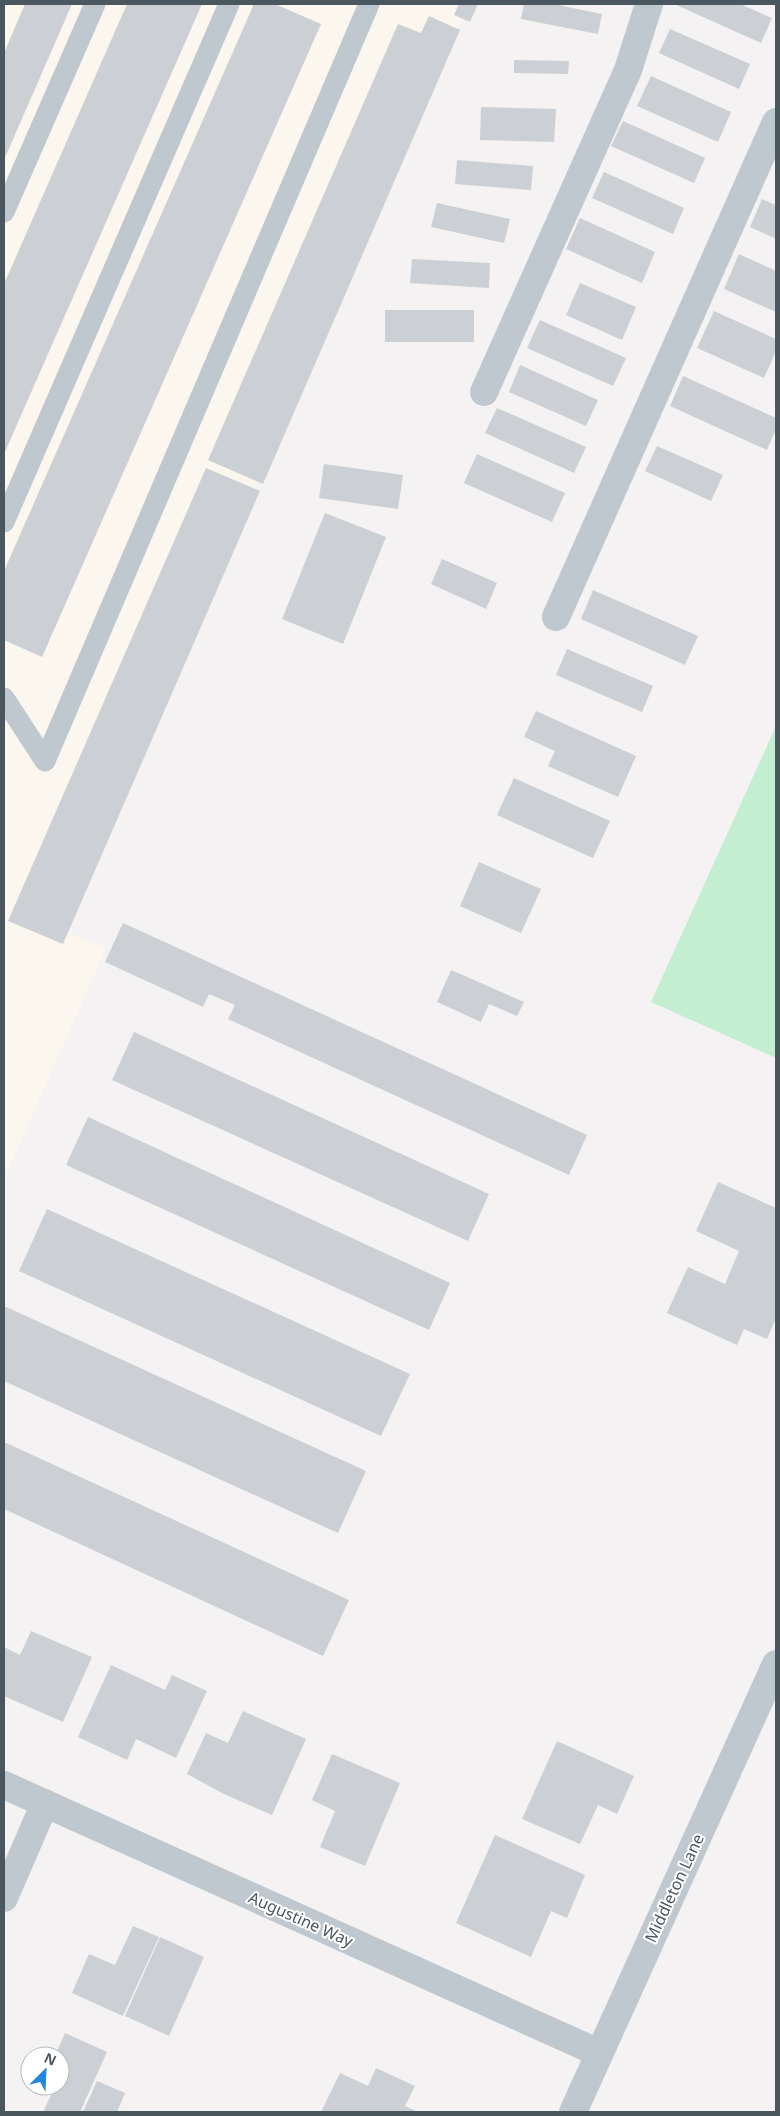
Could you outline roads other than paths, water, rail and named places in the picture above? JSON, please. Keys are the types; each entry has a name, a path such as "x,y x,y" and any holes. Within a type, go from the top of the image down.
{"street":[{"path":"484,392 628,70 649,4"},
{"path":"556,617 776,122"},
{"name":"Middleton Lane","path":"573,2112 776,1664"},
{"name":"Augustine Way","path":"4,1785 599,2053"},
{"path":"4,1898 45,1803"}],"lane":[{"path":"4,212 95,4"},
{"path":"4,522 229,4"},
{"path":"4,698 45,762 369,4"}]}
